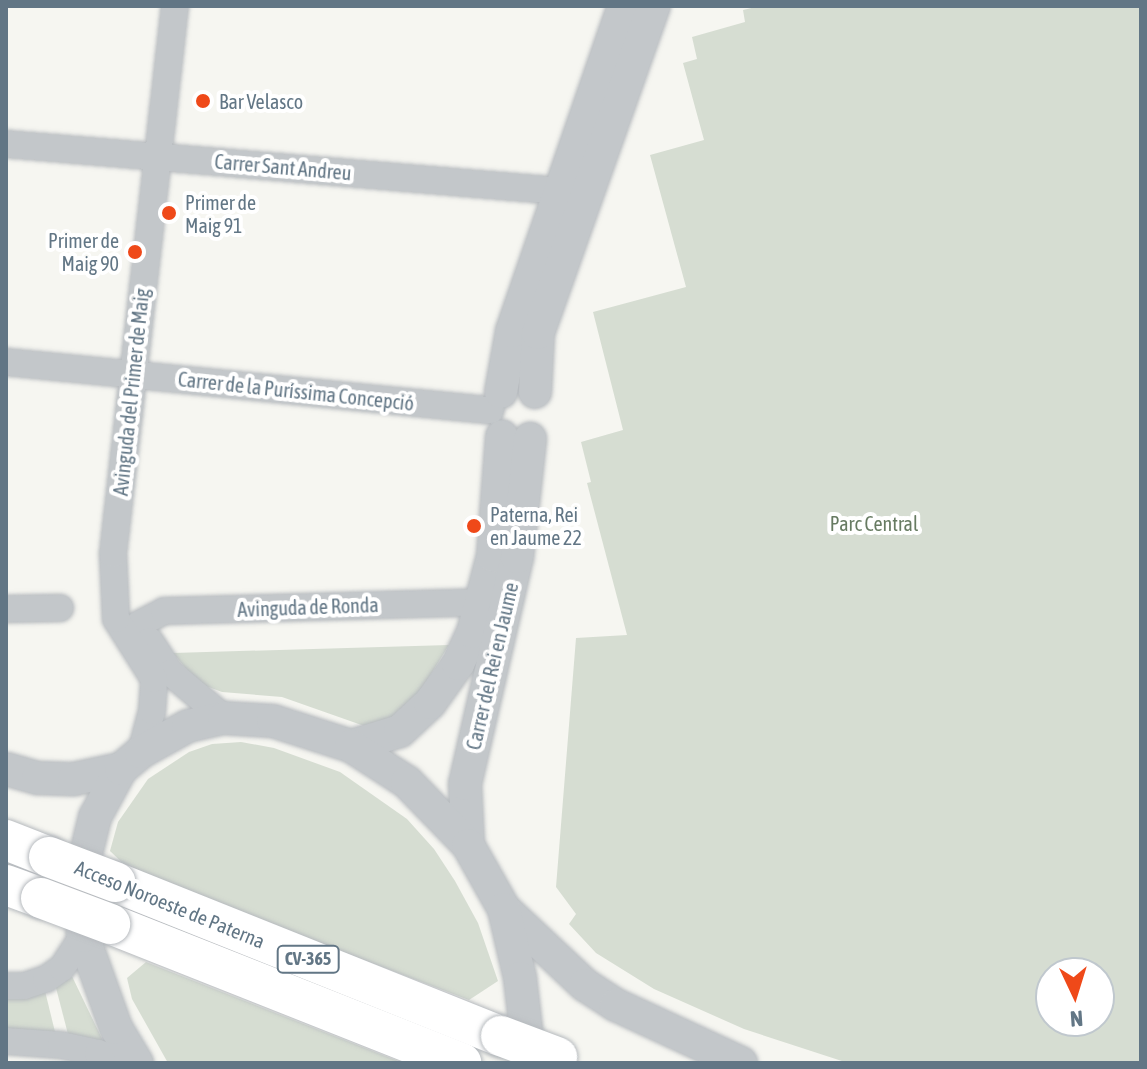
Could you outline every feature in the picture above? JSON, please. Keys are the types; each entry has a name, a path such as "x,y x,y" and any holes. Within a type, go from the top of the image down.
{"main road":[{"name":"Acceso Noroeste de Paterna","path":"6,840 501,1036 554,1061"},
{"name":"Acceso Noroeste de Paterna","path":"24,891 96,930 461,1063"}],"street":[{"name":"Avinguda del Primer de Maig","path":"131,760 152,711 154,679 116,619 112,588 175,6"},
{"name":"Carrer del Rei en Jaume","path":"351,746 400,731 430,703 458,664 481,602 493,556 512,331 624,6"},
{"path":"535,392 538,333 654,6"},
{"name":"Carrer Sant Andreu","path":"6,144 560,191"},
{"name":"Carrer de la Puríssima Concepció","path":"6,362 506,420"},
{"path":"518,386 535,392 542,399 546,417 538,434 506,420 518,386"},
{"name":"Carrer del Rei en Jaume","path":"468,845 465,784 517,557 506,420"},
{"path":"112,588 171,673 224,718"},
{"name":"Avinguda de Ronda","path":"139,624 164,611 481,602"},
{"path":"6,609 60,608"},
{"path":"6,769 38,778 74,779 131,760 188,726 224,718 273,721 351,746 407,782 468,845 504,909 520,978 554,1061"},
{"path":"131,760 95,817 80,878 96,930 116,1028 137,1063"},
{"path":"504,909 585,985 616,1005 741,1063"},
{"path":"6,986 24,986 46,979 62,968 96,930"},
{"path":"6,1041 61,1045 98,1053 120,1063"}],"green space":[{"name":"Parc Central","path":"760,6 1141,6 1141,1063 848,1063 744,1029 654,989 596,953 569,924 576,914 556,887 576,638 627,635 587,483 591,482 581,442 623,430 593,312 686,287 650,155 704,140 683,63 697,59 692,37 745,22 743,10"},
{"path":"449,645 421,690 395,718 370,728 282,697 222,692 206,686 192,676 173,653"},
{"path":"241,742 274,748 340,772 407,819 434,849 455,881 478,923 498,981 469,1000 132,872 110,851 118,822 148,779 189,752 212,744"},
{"path":"146,962 403,1063 168,1063 132,999 127,978"},
{"path":"69,970 106,1047 69,1038 55,984"},
{"path":"45,991 56,1036 6,1035 6,998"}],"place":[{"name":"Bar Velasco","path":"203,101"},
{"name":"Primer de Maig 91","path":"169,213"},
{"name":"Primer de Maig 90","path":"135,252"},
{"name":"Paterna, Rei en Jaume 22","path":"474,526"}]}
